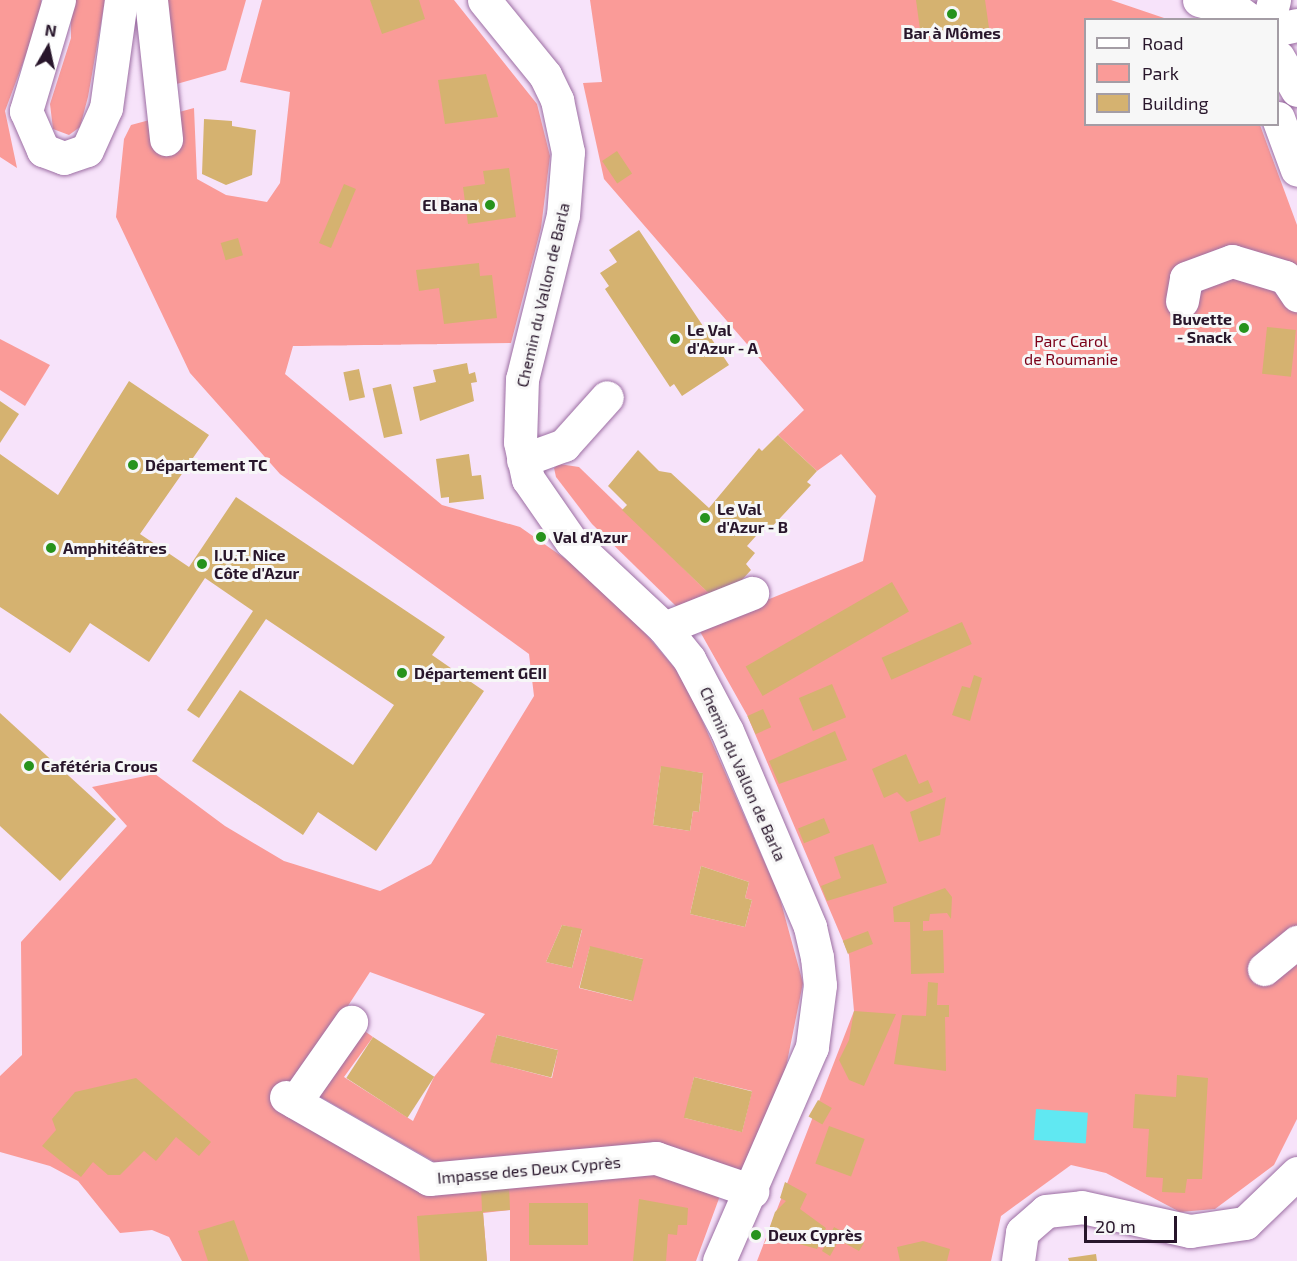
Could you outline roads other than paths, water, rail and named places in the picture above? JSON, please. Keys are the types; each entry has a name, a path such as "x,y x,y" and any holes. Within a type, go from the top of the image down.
{"street":[{"path":"59,0 26,111 43,150 64,158 87,150 106,108 121,0"},
{"path":"151,0 166,139"},
{"name":"Chemin du Vallon de Barla","path":"484,0 545,75 557,100 567,152 563,215 522,379 519,410 523,460 537,497 571,541 664,628 689,659 727,731 810,927 817,957 820,985 812,1047 752,1191 719,1261"},
{"path":"1270,18 1274,0"},
{"path":"1208,1 1246,18"},
{"path":"1279,29 1297,25"},
{"path":"1283,63 1297,90"},
{"path":"1279,121 1297,170"},
{"path":"1182,301 1186,278 1232,261 1285,278 1297,295"},
{"path":"523,460 564,445 608,397"},
{"path":"664,628 752,593"},
{"path":"1264,969 1297,942"},
{"name":"Impasse des Deux Cyprès","path":"351,1022 290,1100 429,1179 656,1158 752,1191"},
{"path":"1018,1261 1022,1232 1046,1211 1082,1206 1190,1231 1245,1223 1297,1173"}],"water":[{"path":"1036,1109 1088,1113 1086,1144 1034,1140"}],"place":[{"name":"Bar à Mômes","path":"952,14"},
{"name":"El Bana","path":"490,205"},
{"name":"Buvette - Snack","path":"1244,328"},
{"name":"Le Val d'Azur - A","path":"675,339"},
{"name":"Département TC","path":"133,465"},
{"name":"Le Val d'Azur - B","path":"705,518"},
{"name":"Val d'Azur","path":"541,537"},
{"name":"Amphitéâtres","path":"51,548"},
{"name":"I.U.T. Nice Côte d'Azur","path":"202,564"},
{"name":"Département GEII","path":"402,673"},
{"name":"Cafétéria Crous","path":"29,766"},
{"name":"Deux Cyprès","path":"756,1235"}],"park label":[{"name":"Parc Carol de Roumanie","path":"1071,350"}]}
